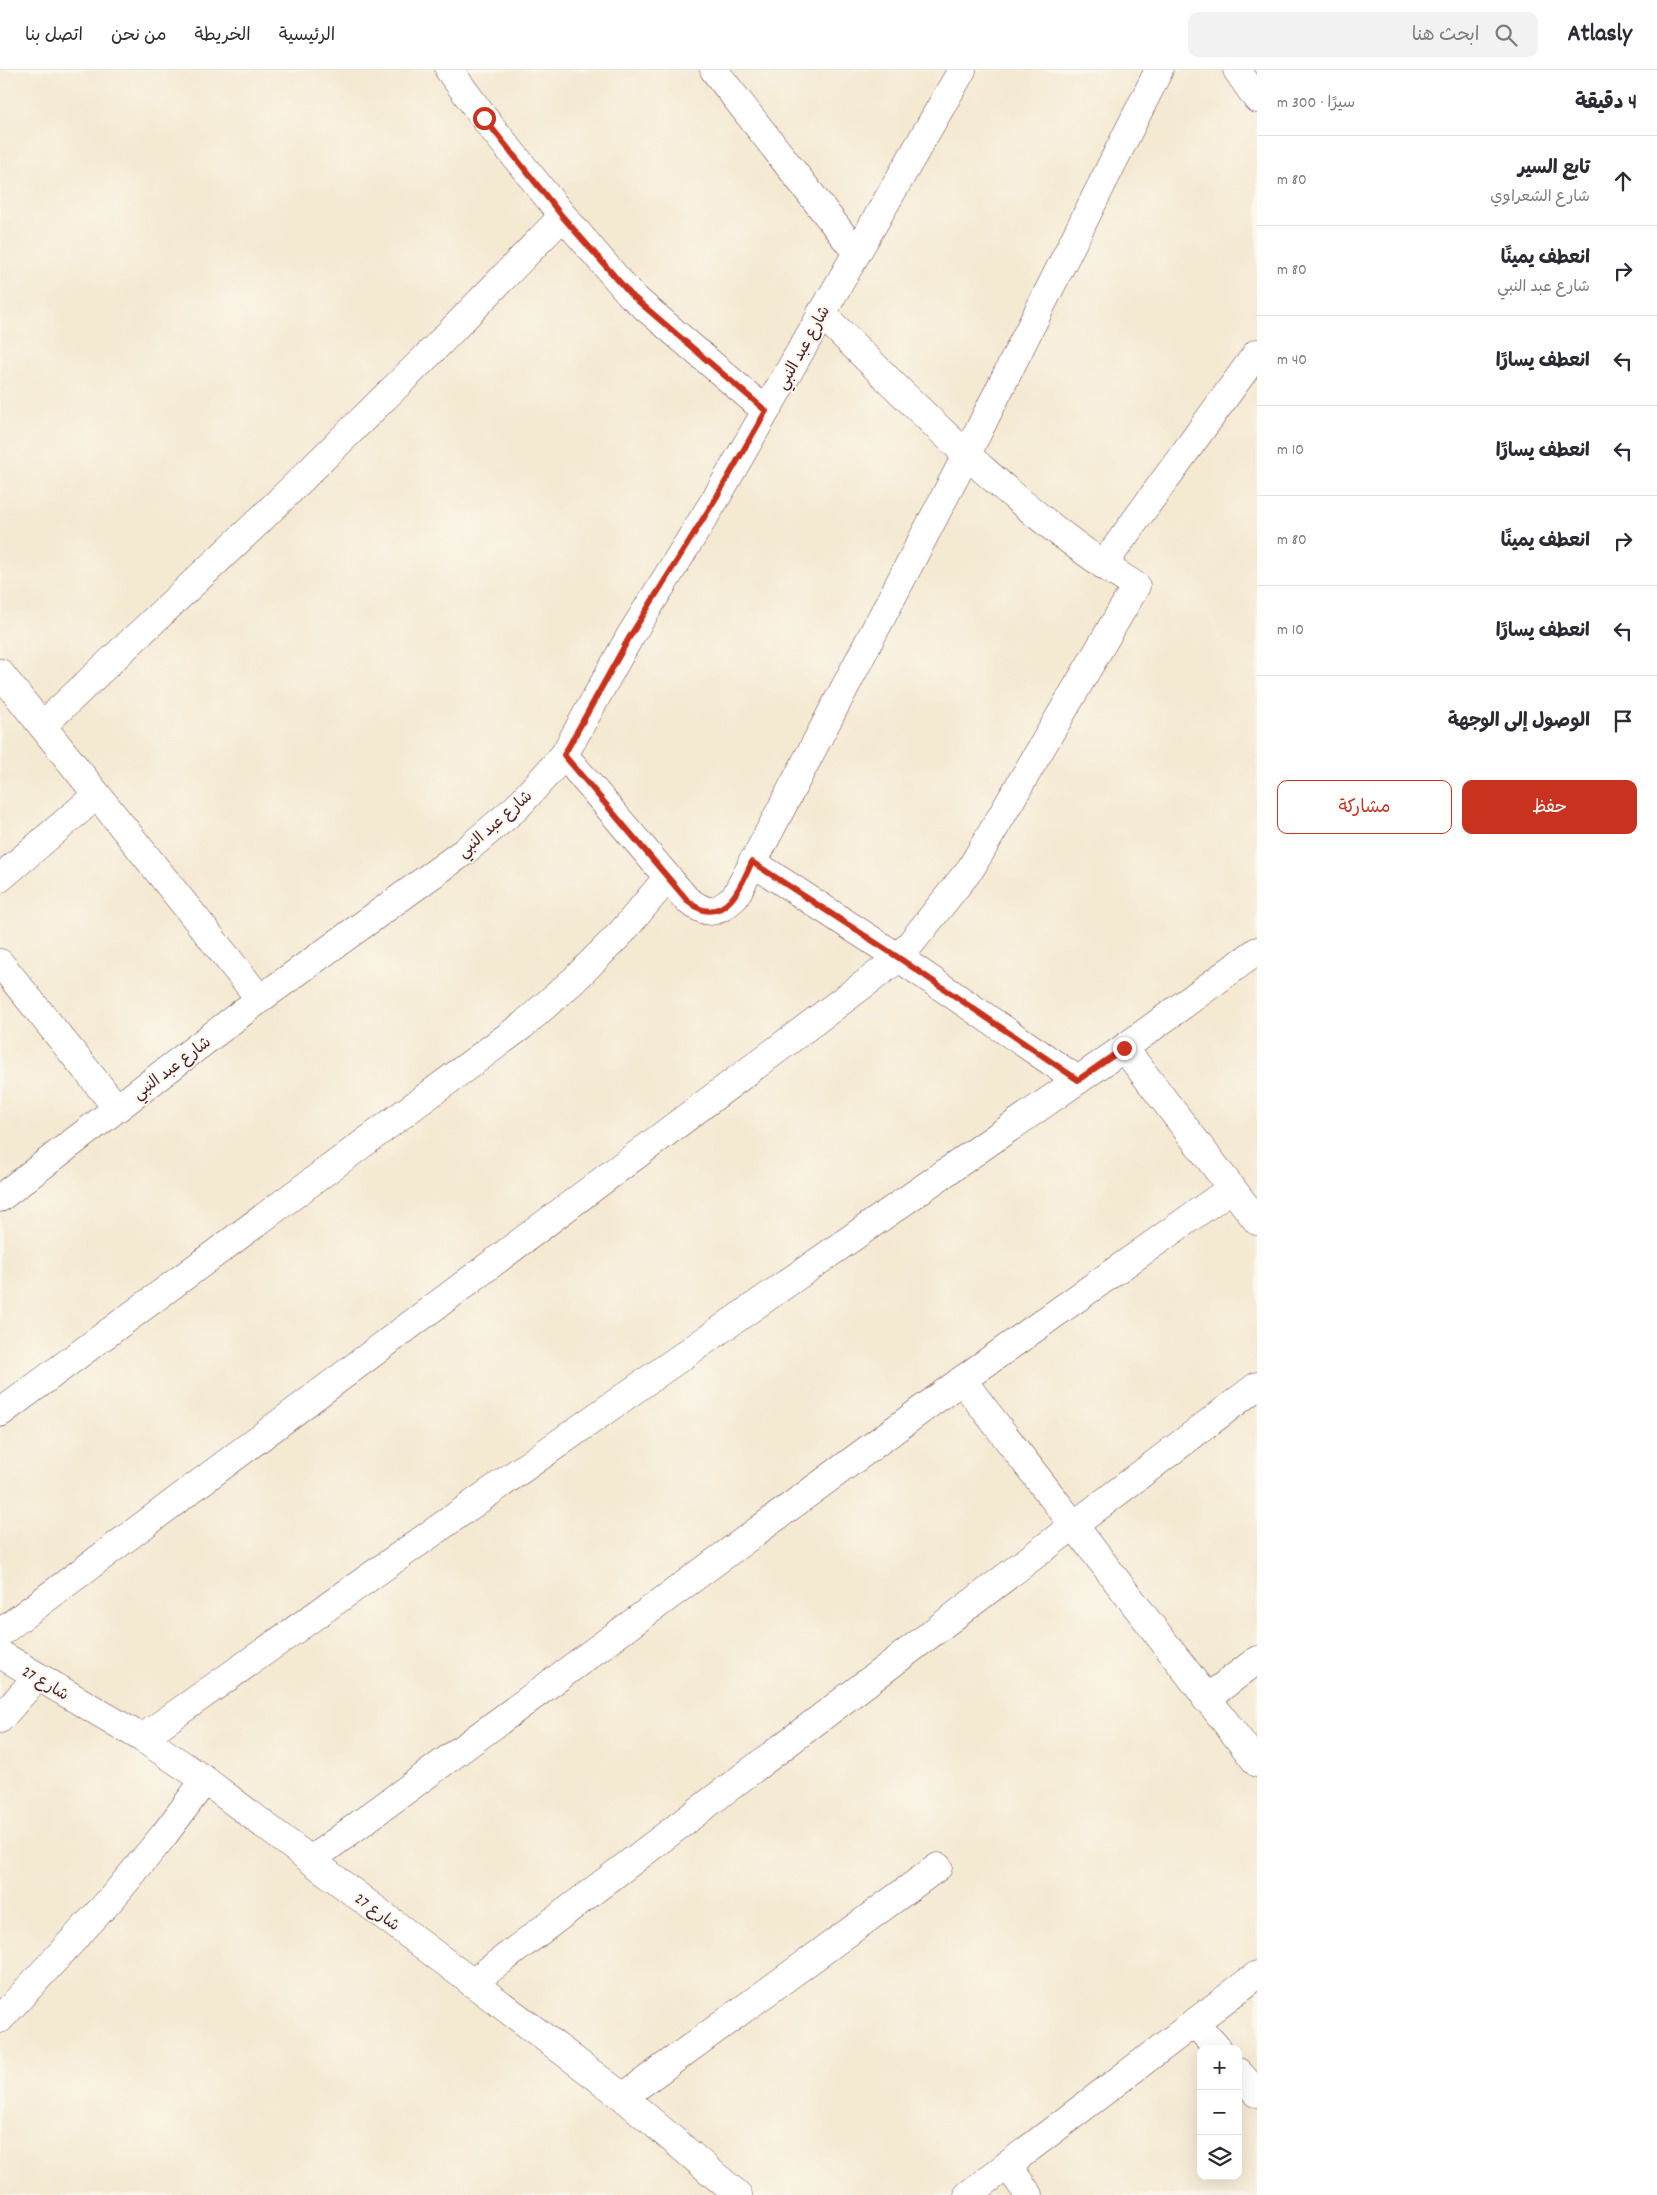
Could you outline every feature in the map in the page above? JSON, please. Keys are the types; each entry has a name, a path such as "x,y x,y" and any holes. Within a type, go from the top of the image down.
{"street":[{"path":"449,70 484,118 562,216 631,295 766,411"},
{"path":"714,70 856,252"},
{"name":"شارع عبد النبي","path":"0,1198 260,999 465,851 516,808 564,755 629,638 716,498 962,70"},
{"path":"564,755 687,900 702,910 721,909 735,896 966,456 1159,70"},
{"path":"43,725 258,522 428,354 562,216"},
{"path":"0,1633 899,958 971,868 1136,586 1047,525 966,456 821,313"},
{"path":"1103,565 1257,353"},
{"path":"0,673 260,999"},
{"path":"0,878 97,795"},
{"path":"752,862 899,958 1078,1080"},
{"path":"0,1412 523,1025 574,980 622,932 668,878"},
{"path":"142,1738 652,1377 1124,1048 1257,951"},
{"path":"0,963 117,1108"},
{"path":"1124,1048 1257,1221"},
{"path":"311,1860 962,1380 1232,1188"},
{"path":"962,1380 1257,1763"},
{"path":"472,1983 1257,1386"},
{"name":"شارع 27","path":"0,1654 142,1738 205,1780 623,2097 738,2195"},
{"path":"1206,1698 1257,1660"},
{"path":"0,1719 38,1677"},
{"path":"0,2019 112,1898 164,1835 205,1780"},
{"path":"623,2097 938,1867"},
{"path":"968,2195 1257,1975"},
{"path":"1194,2022 1214,2045"},
{"path":"1242,2077 1257,2094"},
{"path":"1007,2165 1029,2195"}],"route":[{"path":"484,118 562,216 631,295 766,411 716,498 629,638 564,755 687,900 702,910 721,909 735,896 752,862 899,958 1078,1080 1124,1048"}]}
